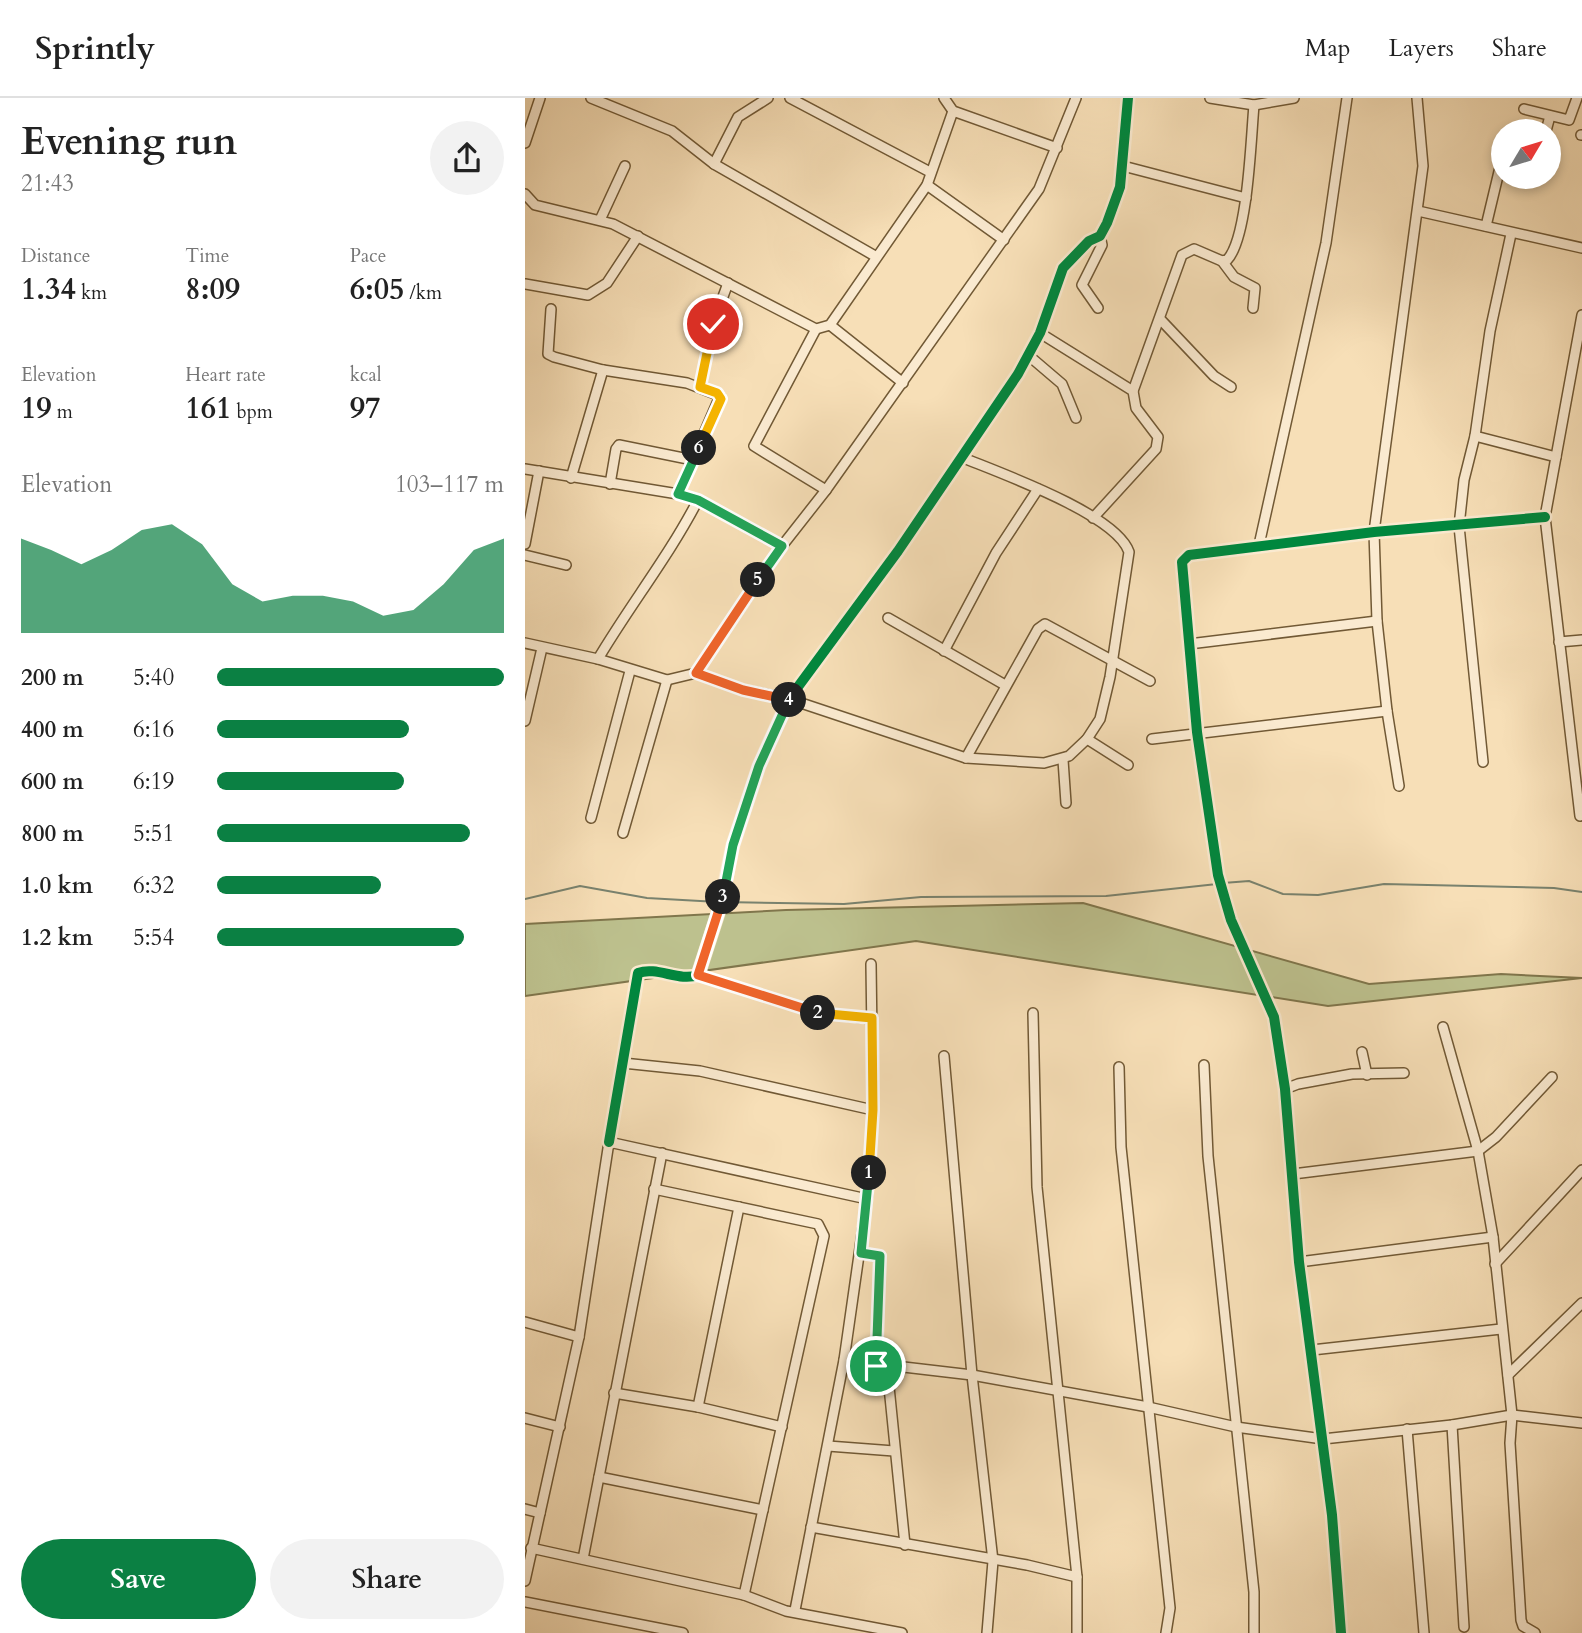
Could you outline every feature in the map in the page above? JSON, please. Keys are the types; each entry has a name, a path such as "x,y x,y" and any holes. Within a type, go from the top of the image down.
{"street":[{"path":"525,143 529,118 540,98"},
{"path":"591,98 672,131 714,164 875,256"},
{"path":"714,164 738,117 768,98"},
{"path":"790,98 930,172"},
{"path":"944,98 953,111 1057,148"},
{"path":"696,673 782,546 826,490 1039,189 1076,98"},
{"path":"1098,309 1082,285 1102,245 1100,236 1116,201 1123,166 1128,98"},
{"path":"1210,98 1254,105 1294,98"},
{"path":"1259,545 1326,243 1347,98"},
{"path":"1399,786 1377,621 1374,532 1385,429 1424,154 1417,98"},
{"path":"1524,110 1571,119 1577,98"},
{"path":"1222,261 1227,260 1233,252 1246,198 1254,105"},
{"path":"525,194 535,205 600,220 638,236 816,329 830,325 875,256 927,185 953,111"},
{"path":"600,220 625,166"},
{"path":"1123,166 1246,198"},
{"path":"927,185 1004,240"},
{"path":"1486,226 1495,189"},
{"path":"1418,211 1582,248"},
{"path":"1483,762 1459,526 1464,480 1475,436 1490,331 1511,234"},
{"path":"525,284 588,295 607,283 638,236"},
{"path":"698,975 720,908 731,853 759,766 789,699 898,551 1028,355 1040,333 1063,268 1089,240 1100,236"},
{"path":"1093,518 1159,443 1155,430 1136,408 1133,391 1186,251 1194,249 1222,261 1234,277 1255,289 1253,308"},
{"path":"700,387 713,324 728,283"},
{"path":"551,309 548,354 603,370 664,378 717,393 721,399 678,494"},
{"path":"1580,816 1545,517 1582,315"},
{"path":"1160,318 1214,376 1231,387"},
{"path":"830,325 903,383"},
{"path":"816,329 754,446 758,451 826,490"},
{"path":"1040,333 1133,391"},
{"path":"1028,355 1062,384 1076,418"},
{"path":"571,478 603,370"},
{"path":"1475,436 1556,457"},
{"path":"610,484 615,449 619,445 693,460"},
{"path":"525,643 598,659 630,671 667,680 696,673 743,690 789,699 966,758 1023,764 1063,760 1087,739 1100,719 1129,552 1119,535 1093,518 1038,489 961,457"},
{"path":"525,469 678,494 698,500 782,546"},
{"path":"525,544 539,471"},
{"path":"944,651 996,553 1038,489"},
{"path":"598,659 625,612 675,546 698,500"},
{"path":"1341,1633 1323,1439 1299,1262 1285,1089 1274,1017 1231,920 1218,875 1197,732 1182,562 1184,556 1259,545 1545,517"},
{"path":"525,555 566,565"},
{"path":"888,618 1005,685"},
{"path":"1189,643 1377,621"},
{"path":"966,758 1038,629 1045,624 1150,681"},
{"path":"1559,642 1582,640"},
{"path":"525,721 542,648"},
{"path":"590,818 630,671"},
{"path":"623,833 667,680"},
{"path":"1152,739 1387,711"},
{"path":"1087,739 1128,765"},
{"path":"1063,760 1066,803"},
{"path":"795,1610 844,1360 861,1253 873,1110 871,964"},
{"path":"525,1581 579,1337 638,973 649,971 688,977 698,975 815,1012 872,1018"},
{"path":"1033,1013 1037,1187 1077,1577 1077,1633"},
{"path":"1443,1027 1478,1151 1493,1237 1501,1329 1513,1415 1510,1443 1521,1620 1523,1626 1535,1633"},
{"path":"1362,1052 1367,1075"},
{"path":"944,1056 972,1375 993,1561 987,1633"},
{"path":"623,1063 701,1071 873,1110"},
{"path":"1204,1065 1208,1156 1254,1592 1254,1633"},
{"path":"1119,1067 1121,1147 1170,1608 1166,1633"},
{"path":"1285,1089 1352,1074 1404,1073"},
{"path":"1293,1174 1478,1151 1496,1137 1552,1077"},
{"path":"609,1142 867,1199"},
{"path":"583,1559 662,1153"},
{"path":"1495,1264 1582,1170"},
{"path":"654,1189 818,1224 824,1236 744,1595"},
{"path":"698,1407 739,1207"},
{"path":"1299,1262 1493,1237"},
{"path":"861,1253 880,1256 876,1366"},
{"path":"1508,1375 1582,1303"},
{"path":"525,1322 579,1337"},
{"path":"1312,1350 1501,1329"},
{"path":"844,1360 876,1366 972,1375 1148,1407 1236,1427 1323,1439 1452,1425 1513,1415 1582,1423"},
{"path":"887,1367 905,1545"},
{"path":"614,1393 698,1407 782,1427"},
{"path":"525,1418 560,1427"},
{"path":"1452,1425 1464,1627"},
{"path":"1407,1429 1424,1633"},
{"path":"828,1446 894,1451"},
{"path":"599,1477 763,1510"},
{"path":"525,1509 540,1513"},
{"path":"811,1527 1077,1577"},
{"path":"531,1548 744,1595 775,1608 902,1633"},
{"path":"525,1602 683,1633"}],"green space":[{"path":"1083,903 1369,984 1501,974 1582,978 1328,1006 916,941 525,996 525,924 786,910"}],"waterway":[{"path":"1223,883 1249,881 1283,894 1318,895 1384,884 1554,888 1582,892"},
{"path":"723,902 844,904 921,897 1106,896 1217,884"},
{"path":"525,899 580,886 647,898 718,902"}],"cycle path":[{"path":"609,1142 638,973 653,971 683,977 698,975 720,907 733,845 759,766 789,699 898,551 1018,374 1040,333 1063,268 1089,241 1100,236 1120,187 1128,98"},
{"path":"1341,1633 1332,1515 1299,1262 1285,1089 1274,1017 1231,920 1218,875 1197,732 1182,562 1189,555 1374,532 1545,517"}],"route":[{"path":"713,324 700,387 717,393 721,399 678,494 698,500 782,546 696,673 743,690 789,699 759,766 733,845 720,908 698,975 815,1012 872,1018 872,1145 861,1253 880,1256 876,1366"}]}
